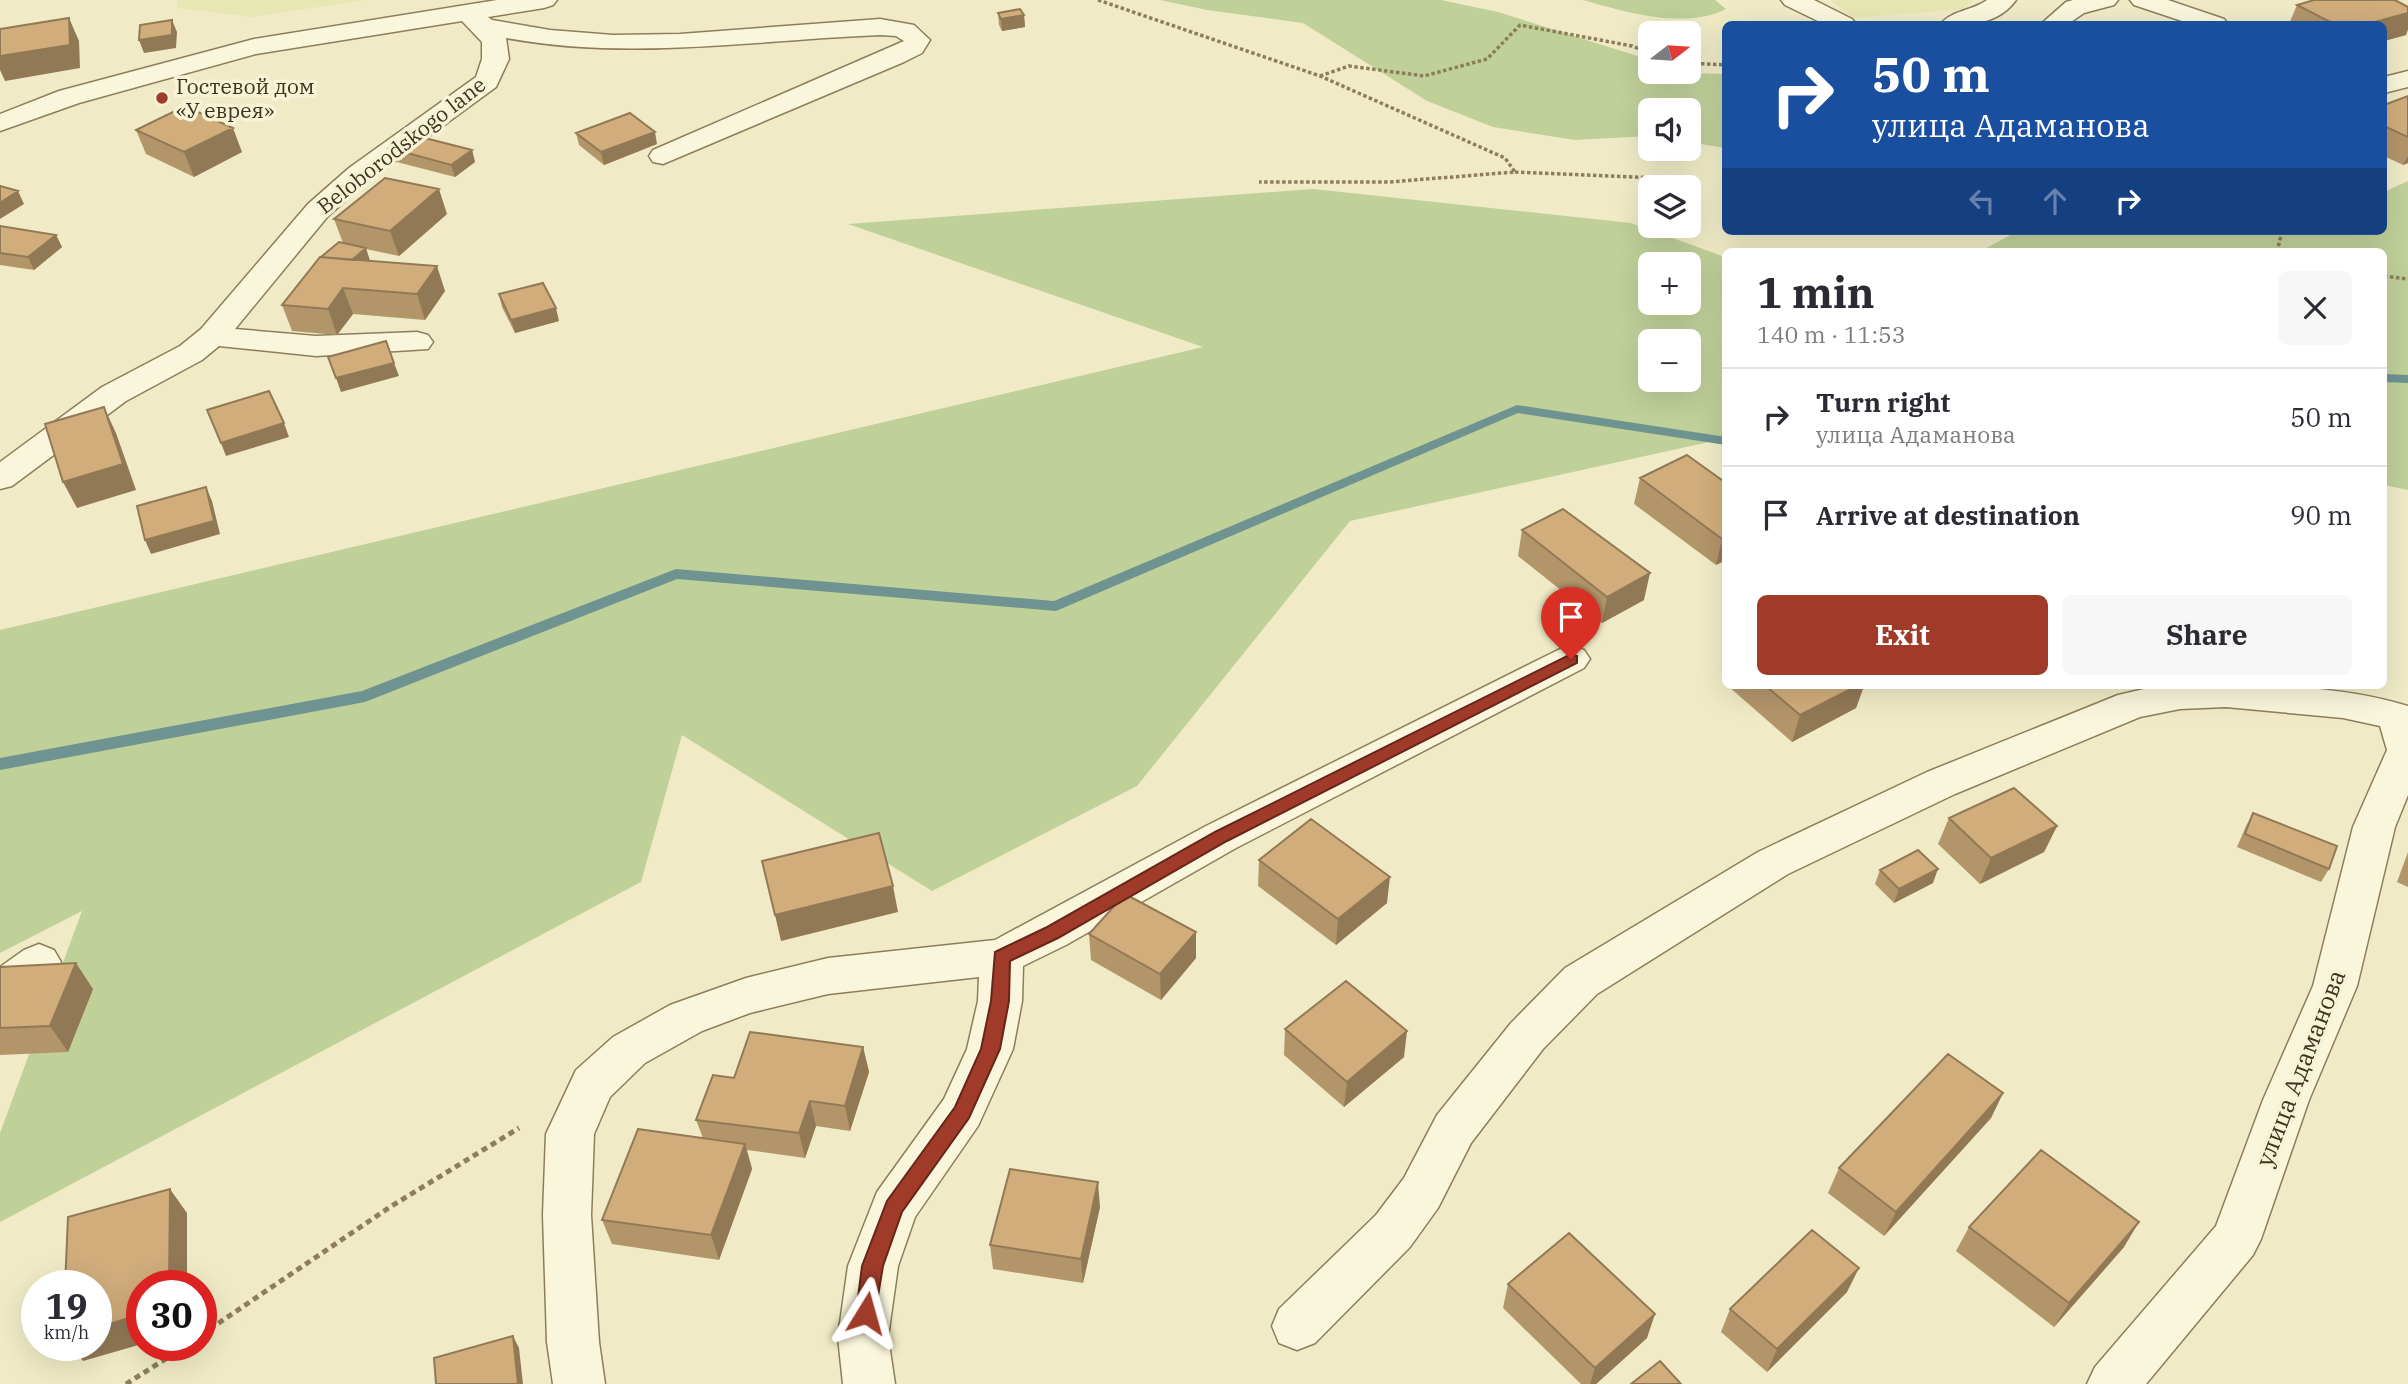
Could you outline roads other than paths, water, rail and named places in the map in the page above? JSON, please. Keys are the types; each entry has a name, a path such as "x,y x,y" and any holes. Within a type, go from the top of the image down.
{"street":[{"path":"0,123 69,97 254,47 476,19 544,0"},
{"path":"1794,0 1837,21"},
{"path":"1963,21 1986,13 2003,0"},
{"path":"2057,21 2075,8 2105,0"},
{"path":"2124,0 2122,6 2140,21"},
{"path":"2143,0 2206,21"},
{"path":"476,19 546,37 613,43 694,41 880,27 899,28 912,33 917,40 913,47 895,56 663,156"},
{"name":"Beloborodskogo lane","path":"0,478 114,394 191,353 212,336 318,209 359,173 487,81 498,58 495,40 476,19"},
{"path":"212,336 316,346 417,342"},
{"path":"579,1384 573,1342 566,1215 570,1134 592,1084 629,1050 686,1018 746,996 828,976 1001,957 1051,933 1221,837 1571,659"},
{"path":"1297,1326 1393,1231 1421,1194 1454,1129 1527,1036 1581,981 1773,863 1941,783 2132,705 2180,695 2226,693 2343,704 2405,730"},
{"name":"улица Адаманова","path":"2113,1384 2236,1239 2286,1100 2335,986 2374,827 2405,730"},
{"path":"869,1384 863,1336 873,1266 894,1207 962,1112 990,1049 1000,1001 1001,957"},
{"path":"0,990 39,962"}],"waterway":[{"path":"2387,378 2408,379"},
{"path":"0,764 365,696 676,574 1056,606 1517,409 1722,440"}],"place":[{"name":"Гостевой дом «У еврея»","path":"162,98"}]}
